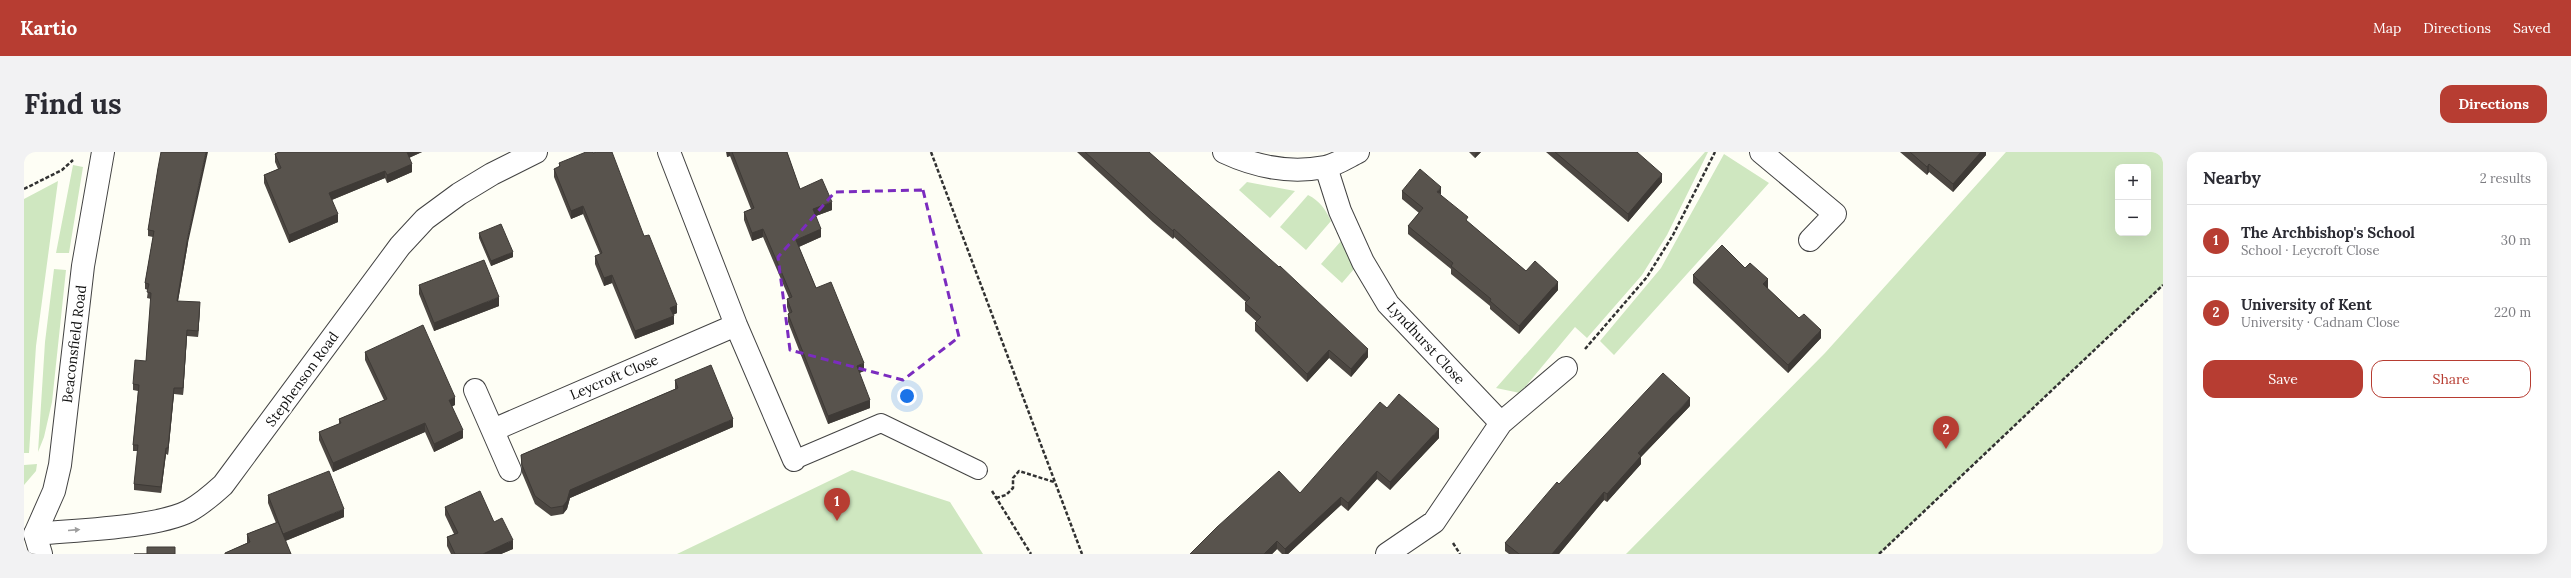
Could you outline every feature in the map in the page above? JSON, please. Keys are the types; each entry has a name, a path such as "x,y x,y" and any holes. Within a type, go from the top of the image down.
{"street":[{"name":"Beaconsfield Road","path":"30,532 54,491 60,465 83,266 104,152"},
{"name":"Stephenson Road","path":"30,532 164,519 188,511 208,499 223,485 396,252 426,218 492,174 536,152"},
{"path":"669,152 736,325 794,460"},
{"path":"1224,152 1253,165 1287,170 1326,167 1358,152"},
{"path":"1761,152 1835,214 1810,240"},
{"name":"Lyndhurst Close","path":"1326,167 1340,211 1364,262 1388,304 1501,423"},
{"name":"Leycroft Close","path":"493,430 736,325"},
{"path":"1386,554 1434,522 1501,423 1566,368"},
{"path":"475,390 510,470"},
{"path":"30,532 41,554"}],"lane":[{"path":"794,460 881,423 978,470"}],"path":[{"path":"931,152 1082,554"},
{"path":"1566,368 1600,334 1646,277 1673,234 1715,152"},
{"path":"24,189 81,157"},
{"path":"1879,554 2163,284"},
{"path":"978,470 1031,554"},
{"path":"996,498 1006,495 1013,488 1013,478 1019,471 1054,482"}],"highlighted area":[{"path":"923,190 959,337 903,380 790,350 778,257 835,192"}],"green space":[{"path":"1705,152 1708,152 1667,235 1642,275 1587,338 1575,327 1520,393 1496,388"},
{"path":"2006,152 2163,152 2163,285 1879,554 1626,554 1825,353"},
{"path":"1724,154 1769,183 1614,355 1600,341 1661,268"},
{"path":"73,165 83,167 69,253 56,253"},
{"path":"58,181 36,346 29,453 24,453 24,199"},
{"path":"1247,182 1295,191 1270,218 1239,190"},
{"path":"1308,195 1322,206 1331,221 1306,250 1280,227"},
{"path":"1341,241 1354,269 1342,283 1321,264"},
{"path":"54,269 66,270 52,402 44,437 38,452 45,342"},
{"path":"37,464 36,471 24,485 24,465"},
{"path":"852,470 950,502 983,554 677,554"}],"building":[{"path":"161,152 206,152 188,236 177,301 200,302 198,331 187,330 183,388 174,388 168,448 166,448 161,487 134,484 138,445 133,445 139,385 133,384 135,360 146,361 151,293 147,292 149,284 145,283 154,231 148,230"},
{"path":"279,152 407,152 412,164 387,175 385,171 329,193 338,214 289,235 264,175 281,168 275,154"},
{"path":"586,152 612,152 644,236 649,235 677,305 670,308 674,316 635,331 612,275 604,278 595,256 602,253 583,206 571,211 554,169 560,166 559,163"},
{"path":"732,152 787,152 800,189 822,179 832,202 813,209 821,229 796,240 816,288 831,282 864,363 857,366 870,400 828,416 788,314 792,312 787,299 792,297 763,229 752,233 744,212 754,208"},
{"path":"1085,152 1149,152 1279,267 1280,266 1368,349 1351,369 1329,350 1307,374 1255,323 1261,317 1245,303 1250,298 1174,229 1173,231 1153,214"},
{"path":"1555,152 1637,152 1662,174 1628,214"},
{"path":"1910,152 1981,152 1953,184 1929,164 1927,167"},
{"path":"1420,169 1441,187 1437,192 1468,217 1466,220 1526,271 1535,261 1558,282 1519,326 1490,301 1491,299 1451,266 1453,263 1408,226 1423,208 1402,191"},
{"path":"501,224 513,252 491,261 479,233"},
{"path":"1722,245 1745,268 1750,263 1768,279 1763,284 1799,318 1804,314 1821,330 1788,365 1693,275"},
{"path":"484,260 499,297 434,323 419,285"},
{"path":"423,325 455,397 449,400 463,430 434,444 425,423 333,463 319,432 341,423 339,419 387,399 365,352"},
{"path":"711,365 733,419 570,490 567,501 563,506 551,508 535,496 522,465 521,455 678,388 675,380"},
{"path":"1663,373 1690,398 1638,453 1641,456 1607,494 1604,492 1552,554 1519,554 1505,543 1557,482 1559,484"},
{"path":"1399,394 1439,429 1390,482 1377,471 1348,503 1341,497 1285,549 1277,541 1264,554 1190,554 1217,527 1279,471 1300,493 1380,402 1387,408"},
{"path":"329,471 344,509 283,534 268,495"},
{"path":"480,491 494,522 502,518 513,540 483,554 455,554 447,537 458,533 445,507"},
{"path":"278,522 291,554 225,554 250,542 247,534"},
{"path":"147,547 175,547 175,554 147,554"}],"place":[{"name":"University of Kent","path":"1946,449"},
{"name":"The Archbishop's School","path":"837,521"}]}
